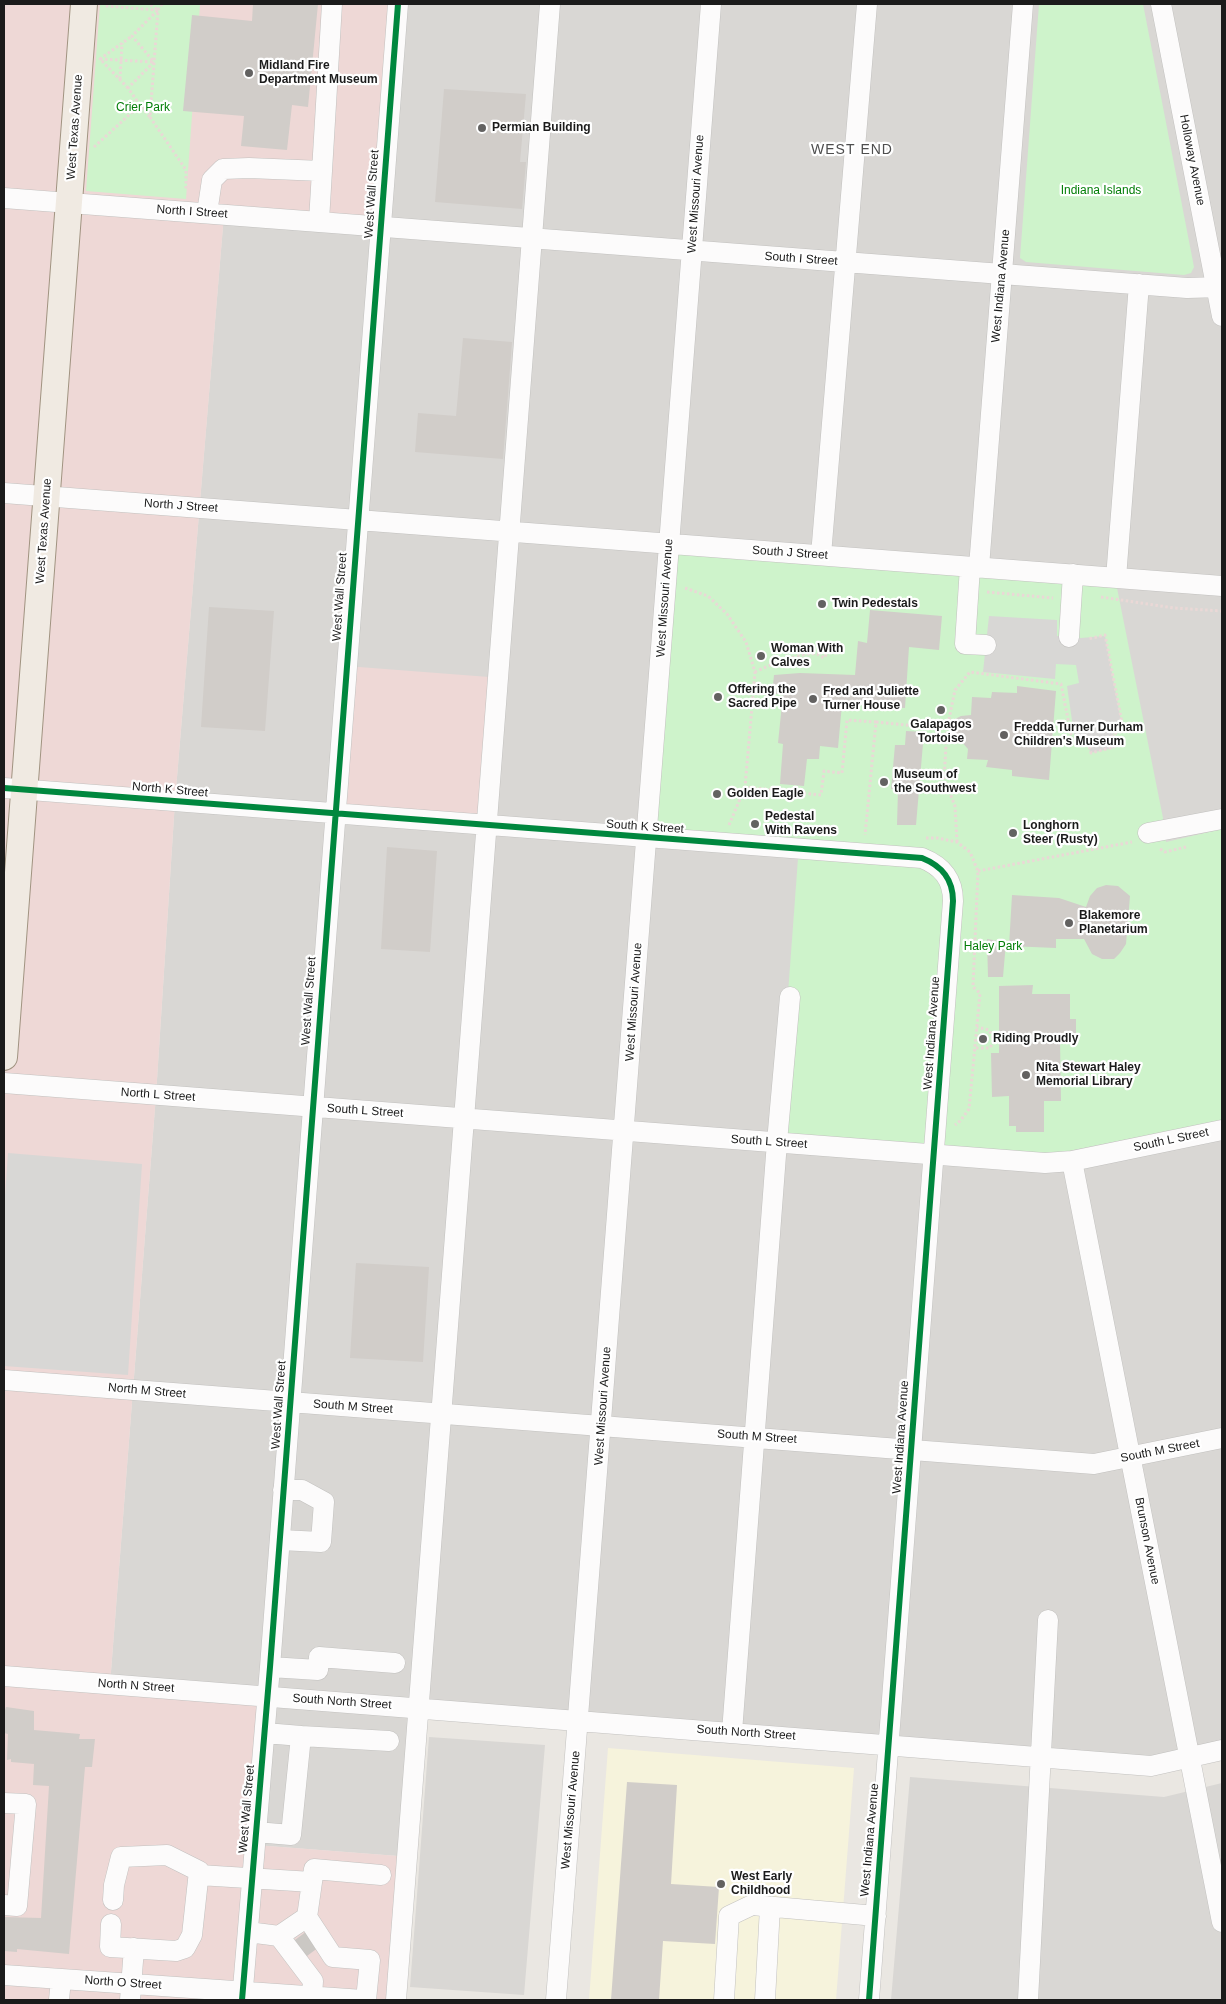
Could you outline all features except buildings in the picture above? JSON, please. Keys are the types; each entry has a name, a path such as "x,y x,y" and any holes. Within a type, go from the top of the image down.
{"main road":[{"name":"West Texas Avenue","path":"4,1057 14,789 46,496 84,4"}],"street":[{"path":"319,221 332,4"},
{"name":"West Wall Street","path":"242,1995 268,1696 398,4"},
{"path":"396,2000 550,4"},
{"name":"West Missouri Avenue","path":"556,2000 711,4"},
{"path":"821,555 867,4"},
{"name":"West Indiana Avenue","path":"986,645 965,644 1002,274 1023,4"},
{"name":"Holloway Avenue","path":"1161,4 1220,288 1222,316"},
{"path":"207,213 212,180 223,170 249,168 322,171"},
{"name":"North I Street","path":"4,198 69,203 184,203 207,213 381,226"},
{"name":"South I Street","path":"381,226 1002,274 1220,288"},
{"path":"1116,578 1139,284"},
{"name":"North J Street","path":"4,493 358,519"},
{"name":"South J Street","path":"358,519 821,555 972,573 1072,574 1222,586"},
{"path":"1072,574 1071,597 1076,638"},
{"name":"North K Street","path":"14,789 335,814"},
{"name":"South K Street","path":"335,814 646,839 922,858 933,862 947,876"},
{"path":"1147,839 1222,819"},
{"name":"West Indiana Avenue","path":"869,2000 953,901 953,892 947,876"},
{"path":"732,1732 776,1142 790,997"},
{"name":"North L Street","path":"4,1083 313,1107"},
{"name":"South L Street","path":"313,1107 1045,1163 1072,1161 1222,1130"},
{"name":"Brunson Avenue","path":"1072,1161 1222,1922"},
{"name":"North M Street","path":"4,1380 290,1402"},
{"name":"South M Street","path":"290,1402 1094,1464 1222,1438"},
{"path":"280,1540 321,1542 324,1502 302,1490 283,1490"},
{"path":"1028,2000 1048,1620"},
{"path":"270,1666 318,1670 319,1657 395,1663"},
{"name":"North N Street","path":"4,1676 268,1696"},
{"name":"South North Street","path":"268,1696 1151,1766 1222,1750"},
{"path":"264,1733 389,1741"},
{"path":"256,1832 291,1835 301,1736"},
{"path":"4,1803 26,1804 17,1906 4,1905"},
{"path":"113,1900 114,1885 121,1857 166,1855 193,1870 312,1882"},
{"path":"333,1957 316,1937 308,1917 314,1869 381,1875"},
{"path":"112,1924 110,1947 176,1950 185,1948 192,1936 193,1870"},
{"path":"724,2000 729,1916 752,1905 876,1916"},
{"path":"765,2000 770,1907"},
{"path":"279,1936 308,1917"},
{"path":"248,1932 279,1936 295,1953 307,1975 313,1981 312,1996"},
{"path":"131,1992 134,1948"},
{"path":"307,1975 333,1957 370,1960 364,2000"},
{"name":"North O Street","path":"4,1975 61,1979 131,1992 312,1996 364,2000"},
{"path":"59,2000 61,1979"}],"path":[{"path":"105,4 105,6 158,10"},
{"path":"149,4 158,10"},
{"path":"100,59 132,36 162,4"},
{"path":"150,117 158,10"},
{"path":"132,36 154,62"},
{"path":"120,78 122,43"},
{"path":"100,66 101,50"},
{"path":"100,59 154,62"},
{"path":"100,59 128,88 186,170 184,203"},
{"path":"128,88 154,62"},
{"path":"94,148 140,105"},
{"path":"93,154 94,142"},
{"path":"184,203 186,189"},
{"path":"972,573 978,591 1059,598 1088,595 1174,608 1222,611"},
{"path":"681,587 708,596 727,614 746,642 755,672 745,786 728,828"},
{"path":"957,842 955,806 944,778 948,729 955,690 970,672 1061,684 1072,739 1076,741 1087,739 1091,753 1114,748 1113,734 1123,731 1123,728 1105,635 1076,638"},
{"path":"755,672 781,661 818,654"},
{"path":"745,786 821,795 824,771 842,773 847,720 948,729"},
{"path":"864,854 876,722"},
{"path":"917,838 936,838 957,842 970,852 978,871 973,987 980,993 976,1048 969,1109 960,1121 952,1127"},
{"path":"978,871 1147,839 1165,852 1193,845"},
{"path":"976,1048 990,1048 994,1040 990,1030 977,1027"}],"shaded area":[{"path":"4,4 397,4 381,226 224,215 175,801 156,1095 110,1684 267,1697 255,1845 411,1857 399,2000 4,2000"},
{"path":"397,4 1222,4 1222,1753 1160,1766 422,1709 411,1857 255,1845 110,1684 156,1095 175,801 224,214"},
{"path":"989,616 1057,620 1057,636 1081,638 1105,636 1123,731 1113,734 1114,748 1090,753 1088,739 1075,741 1067,686 1079,683 1076,665 1056,664 1055,679 983,672"},
{"path":"346,666 502,678 491,826 335,814"},
{"path":"8,1153 142,1164 128,1375 4,1366 4,1209"},
{"path":"429,1737 545,1745 524,1995 410,1987"},
{"name":"West Early Childhood","path":"608,1748 854,1768 836,2000 589,2000"},
{"path":"910,1777 1164,1797 1222,1783 1222,2000 891,2000"}],"green space":[{"name":"Crier Park","path":"100,4 200,4 186,199 86,191"},
{"name":"Indiana Islands","path":"1039,4 1143,4 1194,267 1191,273 1184,275 1026,262 1020,258"},
{"name":"Haley Park","path":"676,550 1117,588 1163,818 1166,842 1222,829 1222,1120 1044,1156 943,1145 777,1142 799,845 652,832"}],"tunnel":[{"path":"297,1951 313,1939"}],"cycle path":[{"path":"242,2000 270,1667 398,4"},
{"path":"4,788 922,858 941,869 945,874 951,886 953,901 869,2000"}],"place":[{"name":"Midland Fire Department Museum","path":"249,73"},
{"name":"Permian Building","path":"482,128"},
{"name":"Twin Pedestals","path":"822,604"},
{"name":"Woman With Calves","path":"761,656"},
{"name":"Offering the Sacred Pipe","path":"718,697"},
{"name":"Fred and Juliette Turner House","path":"813,699"},
{"name":"Galapagos Tortoise","path":"941,710"},
{"name":"Fredda Turner Durham Children's Museum","path":"1004,735"},
{"name":"Museum of the Southwest","path":"884,782"},
{"name":"Golden Eagle","path":"717,794"},
{"name":"Pedestal With Ravens","path":"755,824"},
{"name":"Longhorn Steer (Rusty)","path":"1013,833"},
{"name":"Blakemore Planetarium","path":"1069,923"},
{"name":"Riding Proudly","path":"983,1039"},
{"name":"Nita Stewart Haley Memorial Library","path":"1026,1075"},
{"name":"West Early Childhood","path":"721,1884"}],"district":[{"name":"WEST END","path":"852,150"}]}
